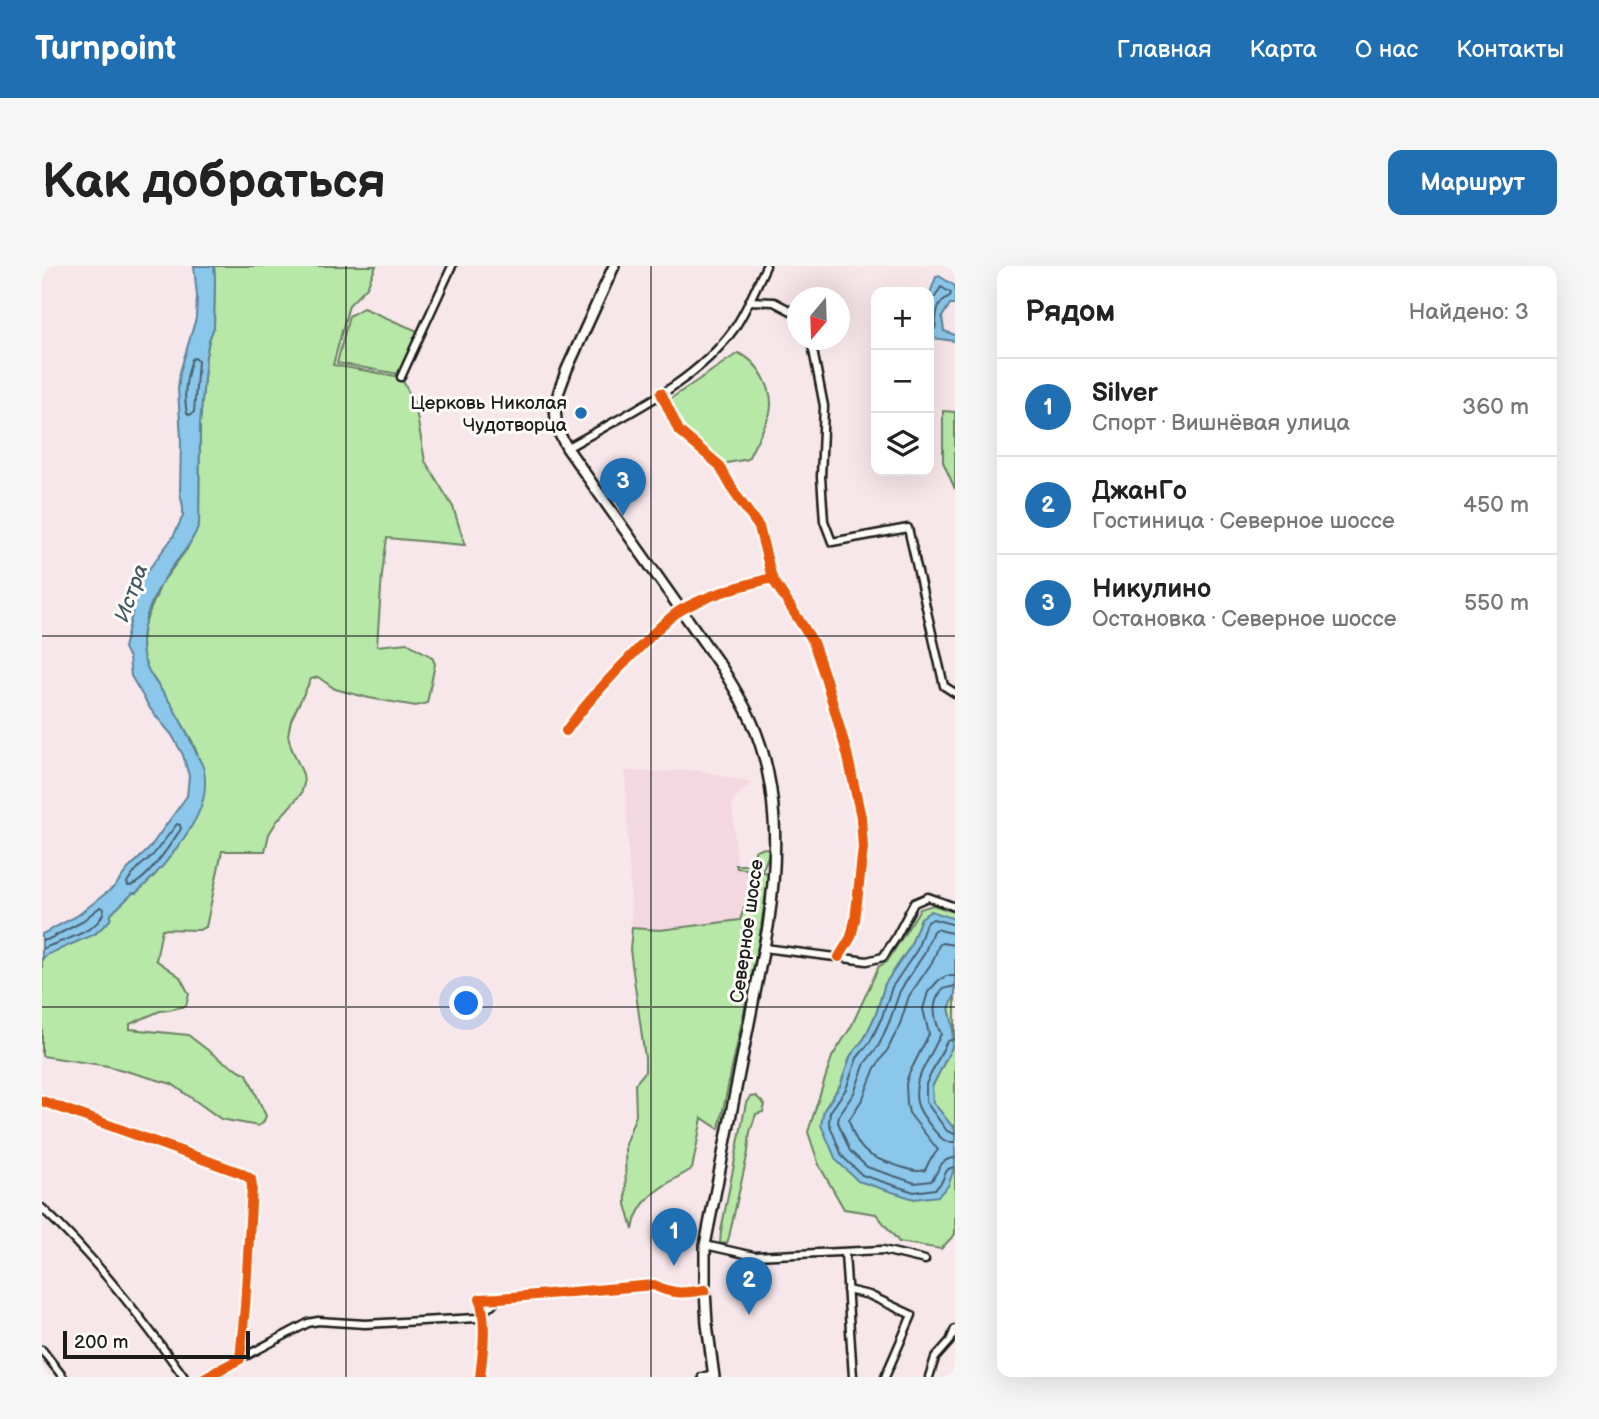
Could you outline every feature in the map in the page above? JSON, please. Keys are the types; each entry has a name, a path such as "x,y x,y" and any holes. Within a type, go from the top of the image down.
{"main road":[{"name":"Северное шоссе","path":"614,266 559,391 555,407 558,431 567,448 739,696 763,752 771,792 776,842 774,882 764,948 705,1245 707,1324 713,1376"}],"street":[{"path":"401,377 452,266"},
{"path":"567,448 699,368 734,329 766,266"},
{"path":"749,301 774,302 787,309"},
{"path":"813,350 824,406 821,477 824,521 832,541 908,528 944,686 955,693"},
{"path":"661,393 679,431 719,465 759,527 772,578 813,642 848,753 861,817 863,848 855,920 851,937 839,957"},
{"path":"566,731 615,673 663,624 681,610 721,592 772,578"},
{"path":"764,948 867,961 883,957 914,903 928,897 955,907"},
{"path":"42,1101 241,1173 251,1179 240,1359"},
{"path":"42,1208 93,1261 149,1327 184,1377"},
{"path":"705,1245 754,1256 883,1250 925,1260"},
{"path":"845,1253 853,1377"},
{"path":"480,1377 484,1313 480,1298 654,1285 676,1293 705,1290"},
{"path":"847,1290 869,1295 912,1315 885,1377"},
{"path":"206,1377 308,1323 318,1321 365,1324 477,1318 499,1298"},
{"path":"929,1377 934,1358 950,1341 955,1329"},
{"path":"42,1350 63,1377"},
{"path":"702,1377 713,1376"}],"shaded area":[{"path":"697,770 751,783 732,801 737,868 757,869 740,920 660,930 632,928 625,771"}],"green space":[{"path":"214,266 376,266 367,287 349,305 333,365 401,377 415,405 425,461 453,507 465,545 387,538 377,646 407,643 432,657 435,664 427,703 416,706 369,698 335,689 318,677 311,679 291,720 288,735 303,774 301,794 277,821 269,834 265,851 222,851 206,927 199,930 162,929 156,960 180,977 189,994 186,1006 160,1011 130,1024 130,1029 188,1035 222,1061 247,1074 266,1116 258,1126 221,1119 172,1084 108,1066 42,1056 42,959 95,934 110,920 111,914 153,877 195,818 204,771 192,741 148,670 143,658 142,642 144,625 161,584 187,549 199,524 200,424 206,356 214,327"},
{"path":"363,308 420,332 399,374 337,363 349,316"},
{"path":"738,353 753,363 764,378 770,395 770,413 748,459 722,464 684,429 670,399"},
{"path":"943,411 955,412 955,489 943,462"},
{"path":"767,848 770,851 762,872 769,873 758,946 719,1129 702,1118 692,1169 663,1186 647,1200 640,1209 633,1230 626,1204 625,1144 636,1115 635,1084 645,1072 645,1058 630,950 632,928 660,930 740,920 757,870 737,868 736,865 754,865 755,851"},
{"path":"933,905 954,912 955,921 952,918 921,918 910,947 885,984 876,1014 864,1039 851,1055 840,1086 824,1110 955,1130 955,1234 941,1249 899,1242 876,1214 844,1209 819,1165 808,1132 832,1057 851,1027 879,966 887,962 920,909"},
{"path":"955,995 955,1130 933,1102 932,1087 952,1047 953,1026 949,1008"},
{"path":"756,1096 765,1105 763,1112 756,1114 750,1132 729,1237 727,1243 720,1244 746,1103 750,1097"}],"water":[{"path":"194,266 214,266 215,279 214,327 206,356 200,424 199,524 154,597 144,625 142,652 147,668 189,736 203,768 203,800 192,826 164,864 145,885 111,914 110,920 95,934 42,959 42,934 77,916 115,886 148,850 187,796 189,776 183,755 131,676 129,658 124,648 139,585 173,537 183,516 178,389 180,372 196,318"},
{"path":"939,276 955,286 955,304 950,304 942,317 944,331 955,335 955,341 934,338 932,287"},
{"path":"931,911 955,921 955,995 949,1008 953,1026 952,1047 932,1087 933,1102 955,1130 955,1166 948,1186 938,1196 914,1199 858,1181 836,1160 821,1125 824,1110 840,1086 851,1055 864,1039 876,1014 885,984 910,947 921,918"}],"cycle path":[{"path":"661,393 679,431 719,465 759,527 772,578 813,642 826,680 847,753 861,817 863,848 855,920 851,937 839,957"},
{"path":"566,731 611,677 675,614 714,595 772,578"},
{"path":"42,1101 241,1173 251,1179 240,1359 206,1377"},
{"path":"480,1377 484,1328 480,1299 654,1285 679,1292 705,1290"}],"place":[{"name":"Церковь Николая Чудотворца","path":"581,413"},
{"name":"Никулино","path":"623,516"},
{"name":"Silver","path":"674,1266"},
{"name":"ДжанГо","path":"749,1315"}],"water label":[{"name":"Истра","path":"131,593"}]}
